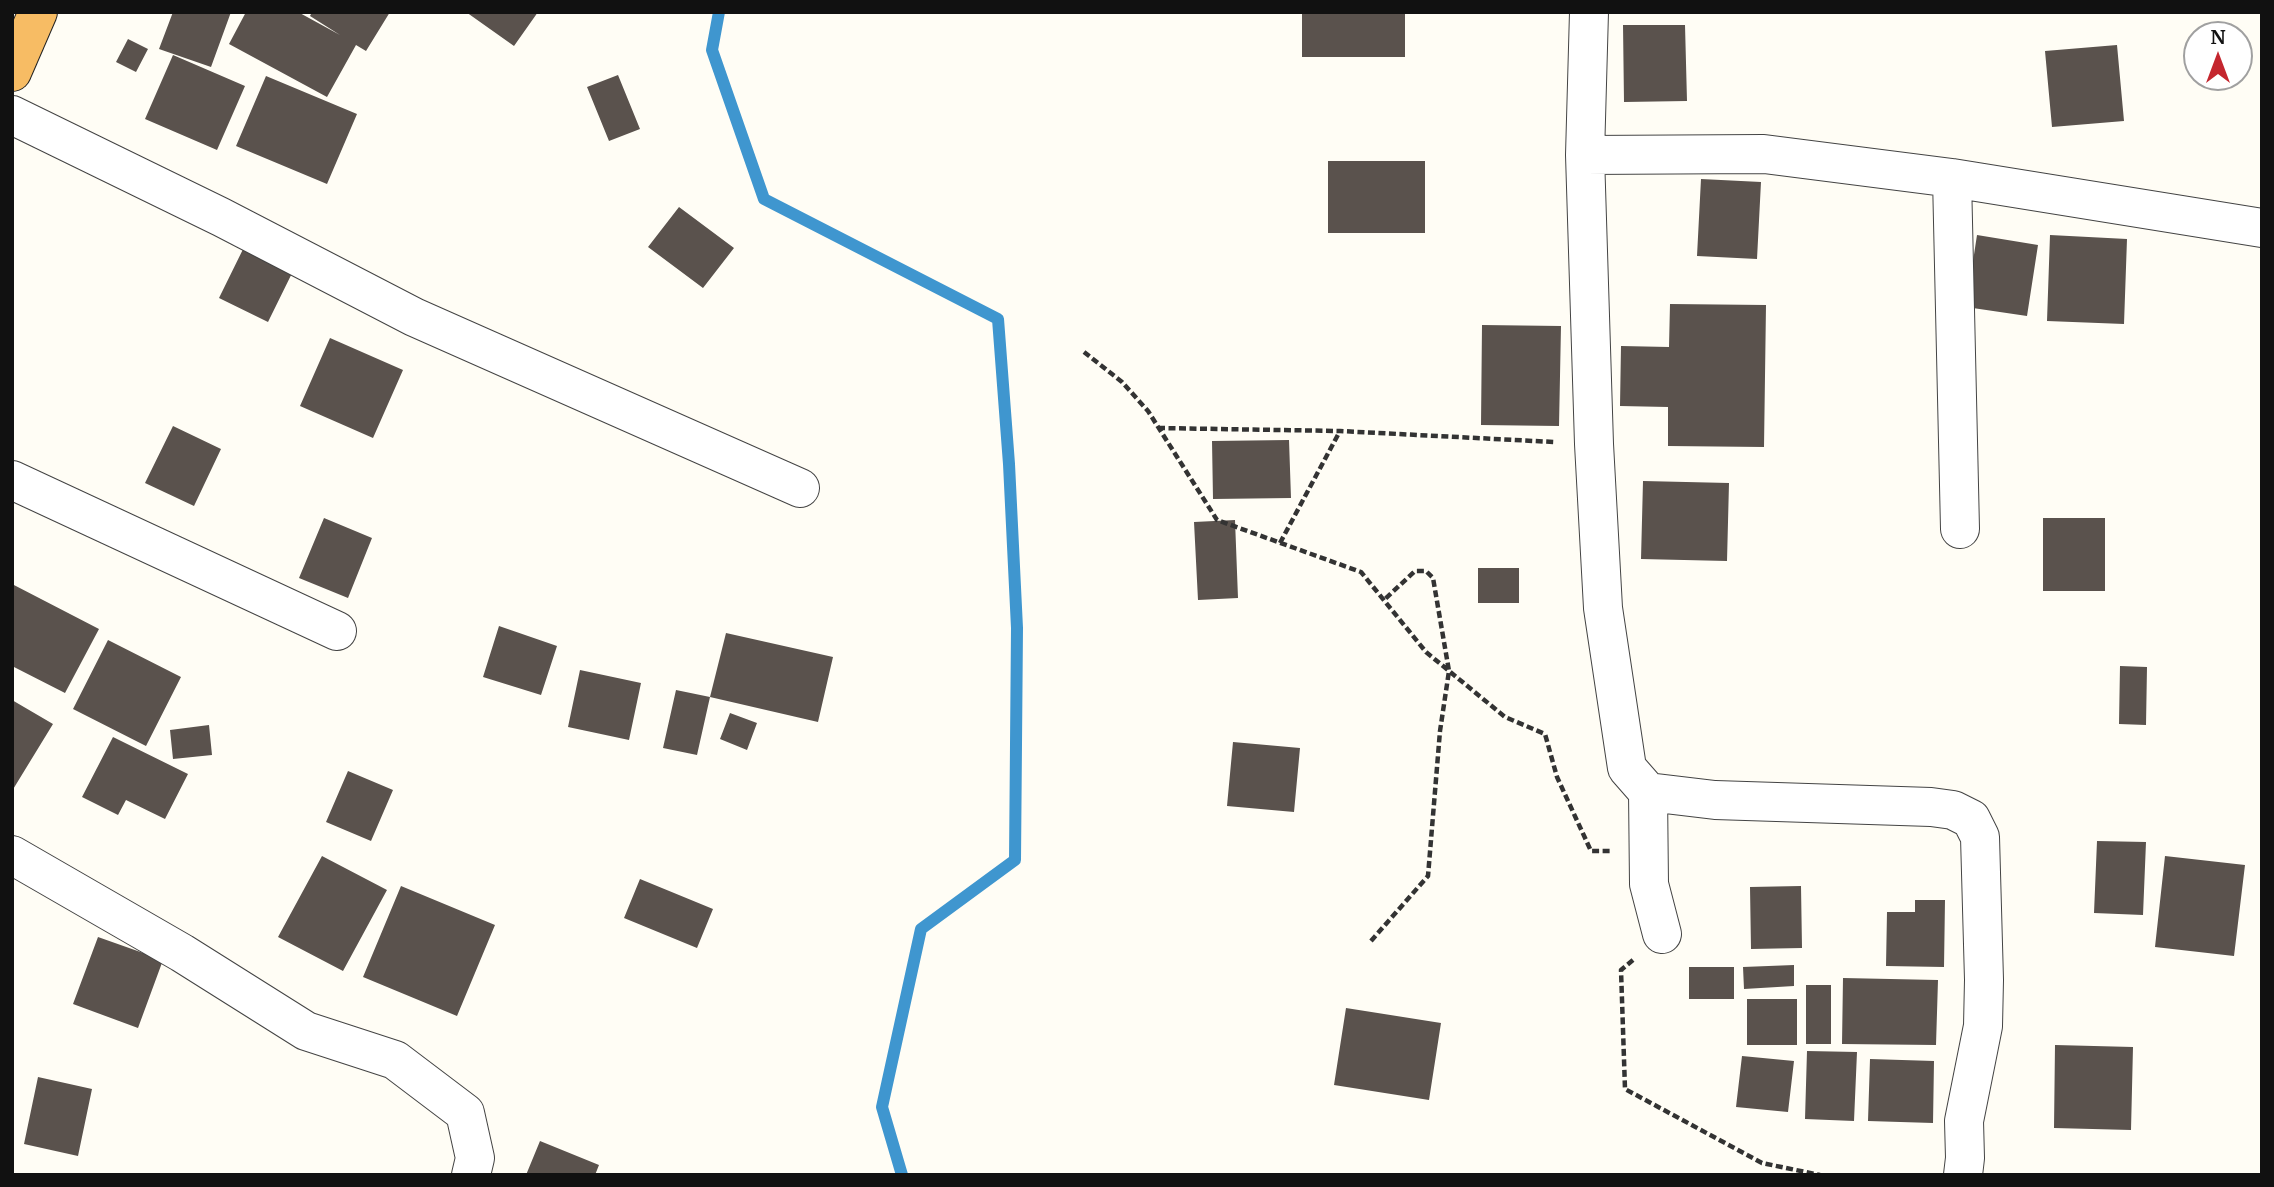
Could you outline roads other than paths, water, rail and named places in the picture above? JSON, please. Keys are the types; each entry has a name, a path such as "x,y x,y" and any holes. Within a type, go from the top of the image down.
{"highway":[{"path":"12,72 38,12"}],"street":[{"path":"1589,12 1585,155 1594,444 1603,608 1627,768 1648,792 1649,884 1662,934"},
{"path":"12,115 221,217 414,317 800,488"},
{"path":"1585,155 1764,154 1952,178 2262,229"},
{"path":"1952,178 1960,529"},
{"path":"12,480 337,631"},
{"path":"1648,792 1715,800 1931,807 1953,810 1971,819 1980,837 1983,1026 1964,1121 1963,1175"},
{"path":"12,855 182,953 306,1031 395,1060 465,1113 475,1158 471,1175"}],"waterway":[{"path":"719,12 712,50 764,199 998,319 1017,628 1015,860 921,929 882,1107 902,1175"}]}
